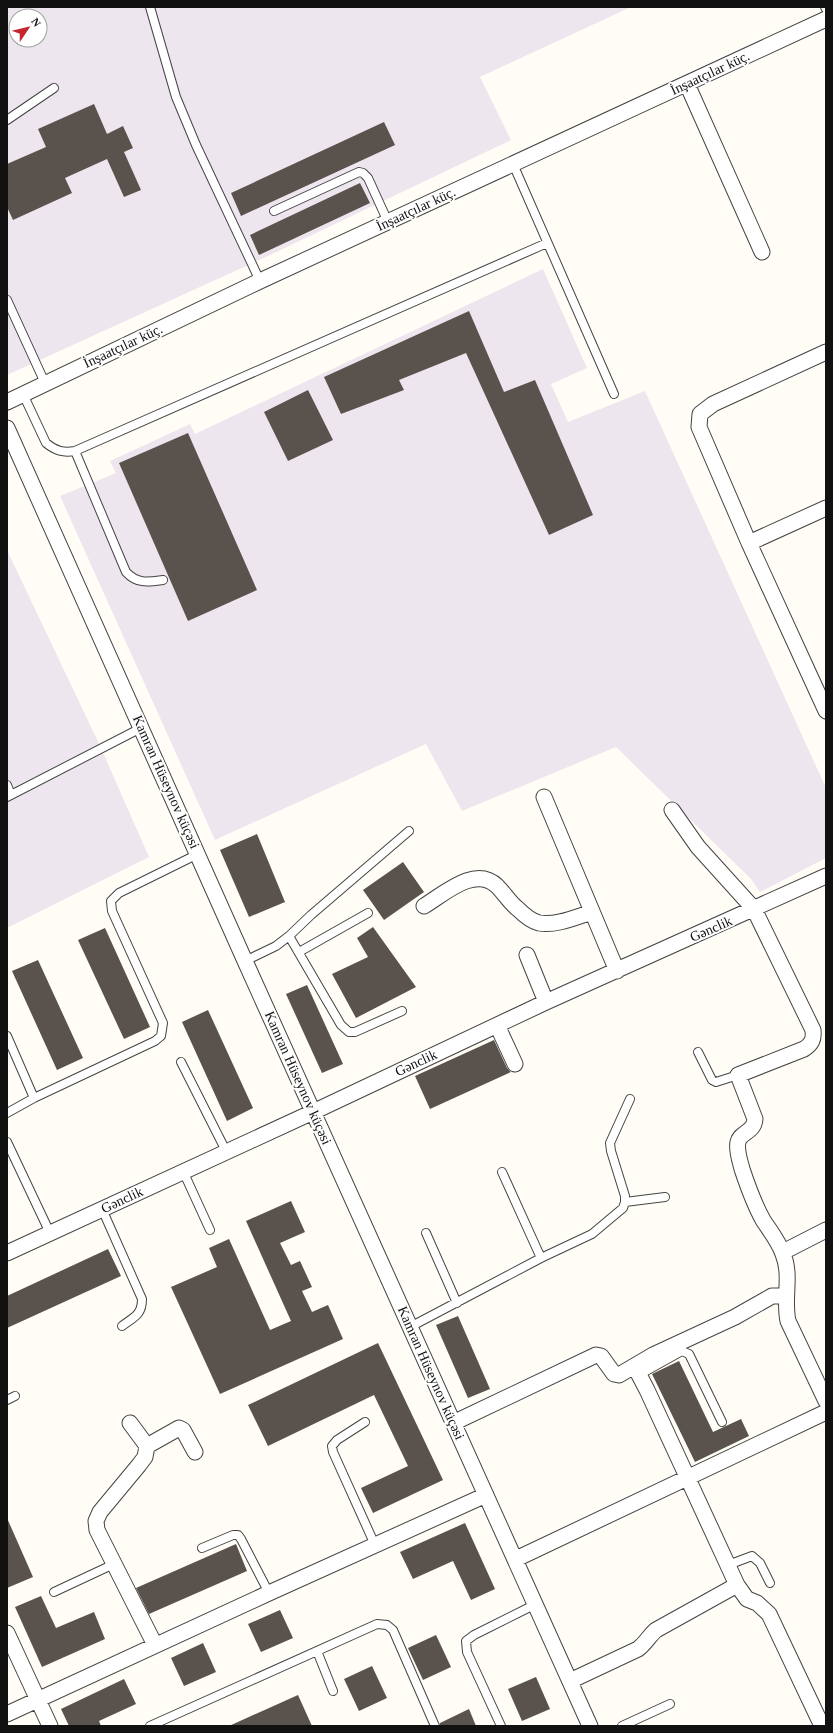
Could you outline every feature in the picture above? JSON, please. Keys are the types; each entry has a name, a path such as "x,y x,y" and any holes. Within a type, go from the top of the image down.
{"street":[{"name":"İnşaatçılar küç.","path":"7,402 260,281 826,19"},
{"path":"687,84 762,252"},
{"path":"826,352 713,404 700,414 699,427 749,543 822,690 826,711"},
{"name":"Kamran Hüseynov küçəsi","path":"7,428 245,961 453,1423 516,1559 570,1681 585,1724"},
{"path":"749,543 826,508"},
{"path":"544,797 617,971"},
{"path":"672,810 698,847 754,909 813,1030 814,1036 812,1042 804,1049 738,1075 755,1119 754,1125 738,1141 740,1162 750,1194 783,1252 788,1267 785,1308 788,1321 826,1401"},
{"name":"Gənclik","path":"7,1253 313,1112 546,1002 826,876"},
{"path":"424,906 468,880 478,878 488,880 497,886 514,906 526,917 538,922 556,923 592,912"},
{"path":"526,955 546,1002"},
{"path":"497,1025 515,1064"},
{"path":"783,1252 826,1230"},
{"path":"453,1423 596,1355 601,1356 614,1374 619,1375 637,1371 653,1355 735,1317 772,1296 786,1296"},
{"path":"637,1371 737,1585 747,1599 757,1603 769,1614 822,1726"},
{"path":"516,1559 826,1412"},
{"path":"130,1423 147,1446 145,1457 100,1512 96,1521 97,1530 155,1645"},
{"path":"147,1446 179,1428 183,1430 195,1452"},
{"path":"7,1714 155,1645 486,1495"},
{"path":"570,1681 638,1649 645,1644 649,1636 656,1630 737,1585"},
{"path":"7,1632 50,1726"}],"lane":[{"path":"150,7 176,96 196,145 260,281"},
{"path":"7,120 54,88"},
{"path":"513,164 614,394"},
{"path":"274,211 358,172 363,173 368,178 388,222"},
{"path":"22,394 46,443 64,453 75,451 547,243"},
{"path":"7,300 45,383"},
{"path":"75,451 126,572 132,579 144,582 163,580"},
{"path":"7,785 9,796 141,728"},
{"path":"245,961 276,946 289,936 311,914 409,831"},
{"path":"7,1113 34,1098 155,1041 161,1036 163,1023 112,912 111,901 119,893 198,854"},
{"path":"299,952 368,913"},
{"path":"289,936 342,1025 348,1032 354,1032 402,1011"},
{"path":"7,1036 34,1098"},
{"path":"698,1052 712,1080 716,1082 738,1075"},
{"path":"181,1062 226,1151"},
{"path":"410,1327 595,1231 623,1208 625,1196 611,1151 610,1142 630,1099"},
{"path":"7,1142 50,1233"},
{"path":"183,1171 210,1230"},
{"path":"502,1172 541,1258"},
{"path":"625,1202 665,1197"},
{"path":"102,1209 142,1299 142,1308 139,1313 122,1326"},
{"path":"426,1233 457,1303"},
{"path":"637,1371 682,1351 689,1354 722,1422"},
{"path":"7,1400 15,1396"},
{"path":"365,1422 337,1440 332,1446 333,1452 375,1545"},
{"path":"202,1548 233,1535 238,1535 269,1593"},
{"path":"728,1565 752,1556 760,1563 770,1583"},
{"path":"54,1592 114,1564"},
{"path":"501,1726 467,1652 466,1641 474,1634 536,1604"},
{"path":"150,1726 377,1624 386,1625 393,1630 435,1726"},
{"path":"317,1651 332,1692"},
{"path":"622,1726 670,1704"}],"shaded area":[{"path":"7,7 631,7 480,77 511,140 268,256 7,375"},
{"path":"543,269 587,368 551,384 568,422 645,391 826,788 826,858 760,892 751,879 616,747 462,811 426,744 215,840 60,496 116,473 110,461 190,424 195,434"},
{"path":"7,550 101,748 149,857 7,928"}],"building":[{"path":"94,104 107,134 123,126 133,148 124,152 141,190 124,197 107,159 65,178 72,193 13,220 7,207 7,164 46,147 38,129"},
{"path":"384,122 395,145 241,216 231,193"},
{"path":"360,183 370,203 259,255 250,235"},
{"path":"469,311 504,392 535,380 593,515 549,535 466,353 399,380 404,390 341,414 324,377"},
{"path":"308,390 333,440 288,461 264,412"},
{"path":"188,433 257,590 188,621 119,463"},
{"path":"257,834 285,902 249,917 220,850"},
{"path":"403,862 424,892 384,920 363,890"},
{"path":"373,927 416,987 356,1018 332,974 368,957 357,938"},
{"path":"105,928 150,1027 124,1039 78,940"},
{"path":"38,960 83,1058 57,1070 12,971"},
{"path":"307,985 343,1064 322,1073 286,994"},
{"path":"208,1010 253,1108 227,1121 182,1022"},
{"path":"494,1040 507,1068 511,1072 430,1109 415,1076"},
{"path":"291,1201 305,1232 280,1243 291,1265 300,1261 312,1287 302,1291 312,1312 328,1305 343,1339 220,1394 171,1287 217,1267 209,1248 229,1239 270,1330 291,1321 246,1221"},
{"path":"108,1249 121,1276 7,1328 7,1296"},
{"path":"458,1316 490,1389 468,1398 436,1325"},
{"path":"378,1343 443,1480 373,1513 361,1488 408,1466 374,1395 268,1446 248,1405"},
{"path":"679,1361 713,1432 741,1419 749,1436 695,1462 652,1374"},
{"path":"7,1518 33,1577 7,1588"},
{"path":"465,1523 495,1589 471,1600 453,1561 413,1579 400,1552"},
{"path":"236,1544 247,1571 149,1614 136,1588"},
{"path":"41,1596 56,1628 94,1612 105,1639 42,1667 15,1607"},
{"path":"280,1610 293,1638 261,1652 248,1624"},
{"path":"436,1635 451,1667 423,1680 408,1648"},
{"path":"203,1643 216,1672 184,1686 171,1658"},
{"path":"372,1666 387,1698 359,1711 344,1679"},
{"path":"536,1677 550,1709 522,1721 508,1689"},
{"path":"124,1679 136,1704 99,1721 101,1726 69,1726 61,1709"},
{"path":"298,1695 312,1726 229,1726"},
{"path":"469,1709 476,1726 440,1726 440,1723"}]}
